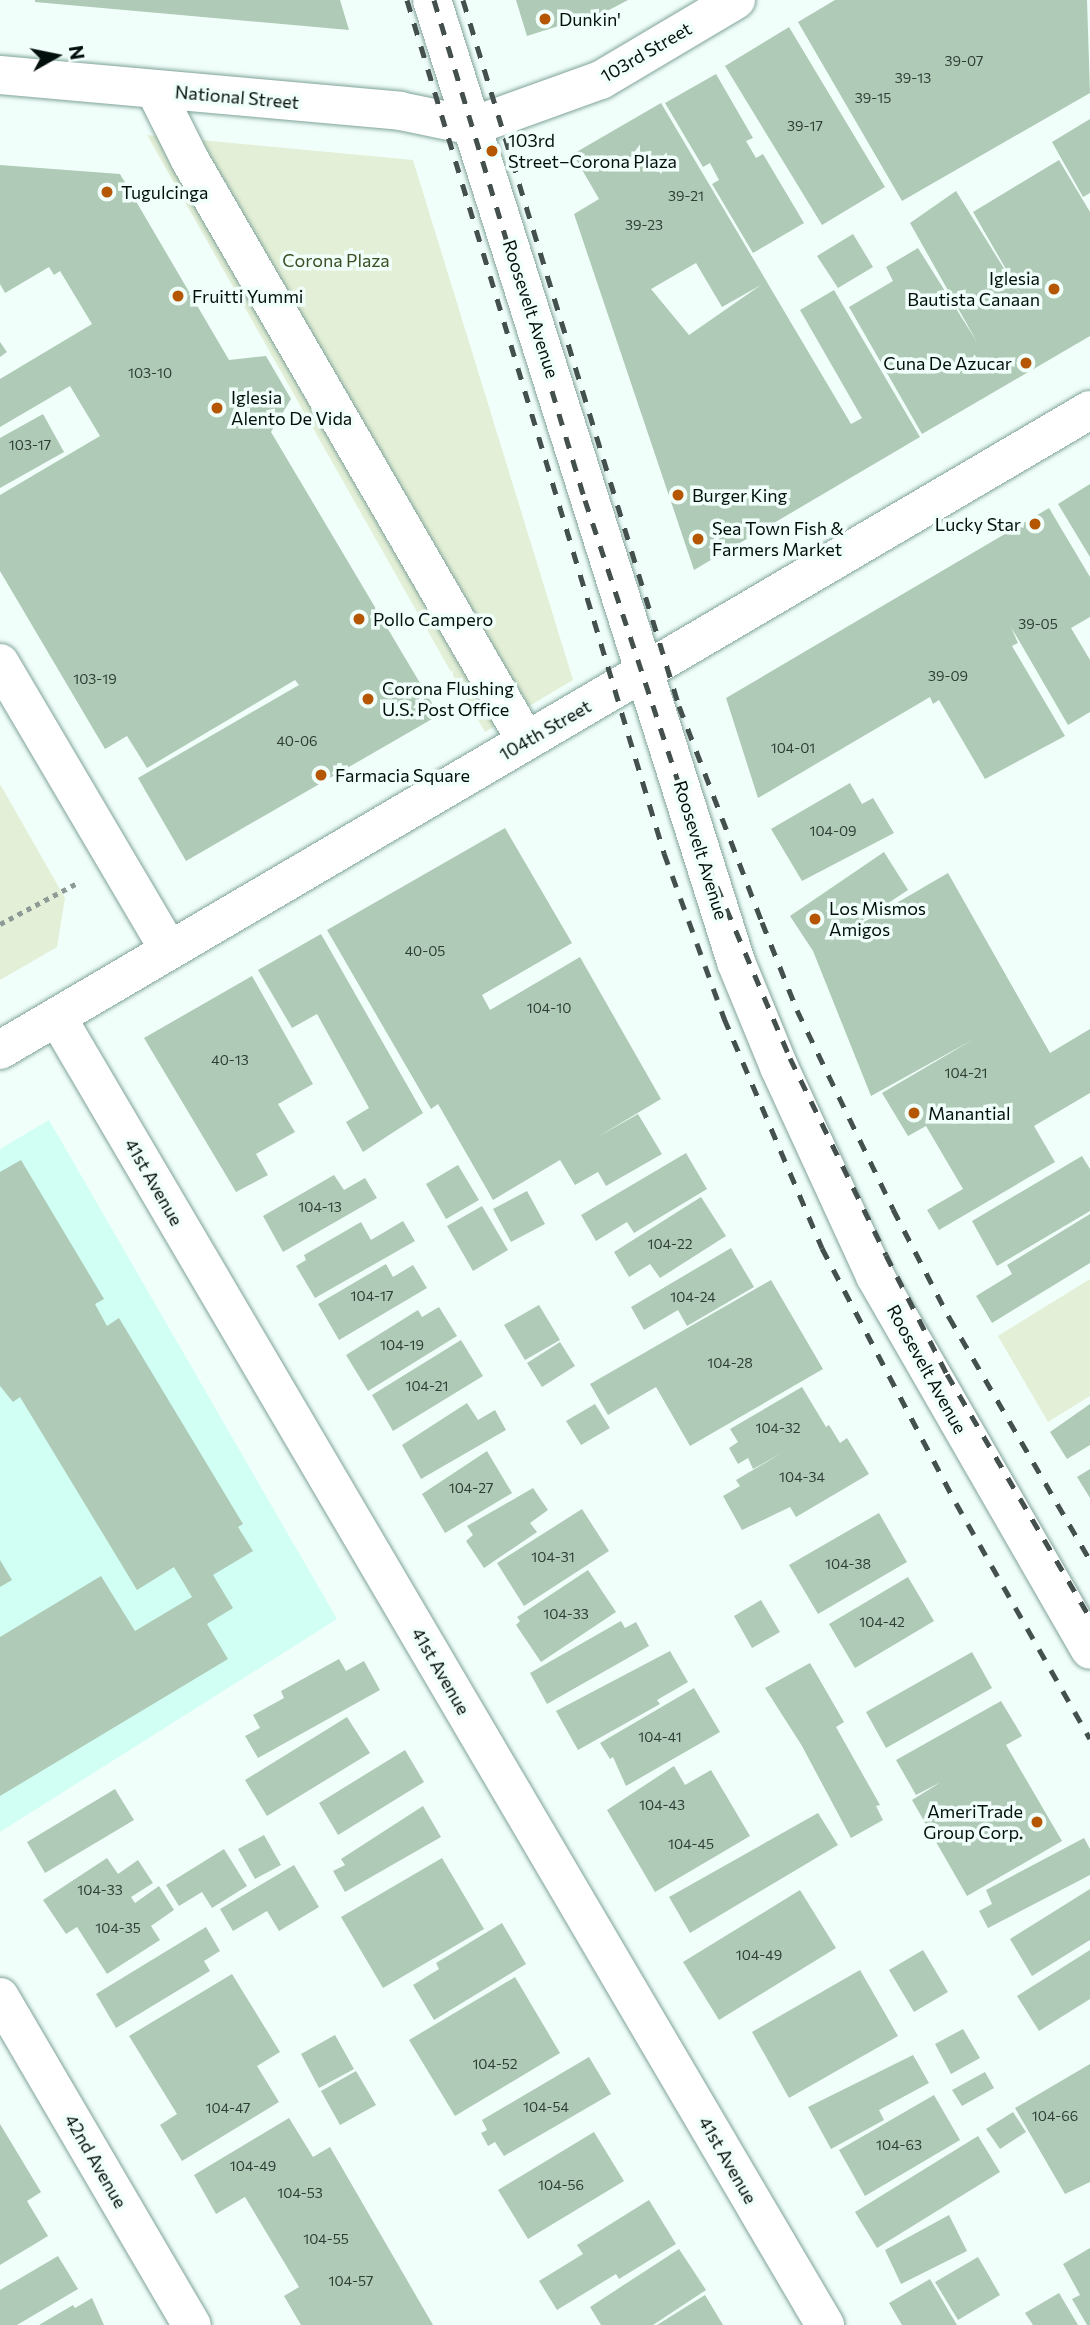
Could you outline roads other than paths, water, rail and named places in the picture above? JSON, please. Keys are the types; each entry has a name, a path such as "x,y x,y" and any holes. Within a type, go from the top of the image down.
{"street":[{"name":"Roosevelt Avenue","path":"432,0 736,962 832,1188 945,1404 1090,1650"},
{"name":"103rd Street","path":"473,125 601,80 736,0"},
{"name":"National Street","path":"0,75 400,111 473,125"},
{"path":"156,90 197,172 526,741"},
{"name":"104th Street","path":"0,1050 1090,410"},
{"path":"0,663 169,950"},
{"name":"41st Avenue","path":"57,1017 825,2325"},
{"name":"42nd Avenue","path":"0,1997 192,2325"}],"railway":[{"path":"407,0 664,853 724,1018 822,1248 956,1503 1090,1739"},
{"path":"434,0 585,500 698,842 790,1058 886,1255 947,1374 1090,1618"},
{"path":"463,0 679,706 797,1010 893,1209 949,1317 1090,1560"}],"place":[{"name":"Dunkin'","path":"545,19"},
{"name":"103rd Street–Corona Plaza","path":"492,151"},
{"name":"Tugulcinga","path":"107,192"},
{"name":"Iglesia Bautista Canaan","path":"1054,289"},
{"name":"Fruitti Yummi","path":"178,296"},
{"name":"Cuna De Azucar","path":"1026,363"},
{"name":"Iglesia Alento De Vida","path":"217,408"},
{"name":"Burger King","path":"678,495"},
{"name":"Lucky Star","path":"1035,524"},
{"name":"Sea Town Fish & Farmers Market","path":"698,539"},
{"name":"Pollo Campero","path":"359,619"},
{"name":"Corona Flushing U.S. Post Office","path":"368,699"},
{"name":"Farmacia Square","path":"321,775"},
{"name":"Los Mismos Amigos","path":"815,919"},
{"name":"Manantial","path":"914,1113"},
{"name":"AmeriTrade Group Corp.","path":"1037,1822"}],"park label":[{"name":"Corona Plaza","path":"336,260"}]}
